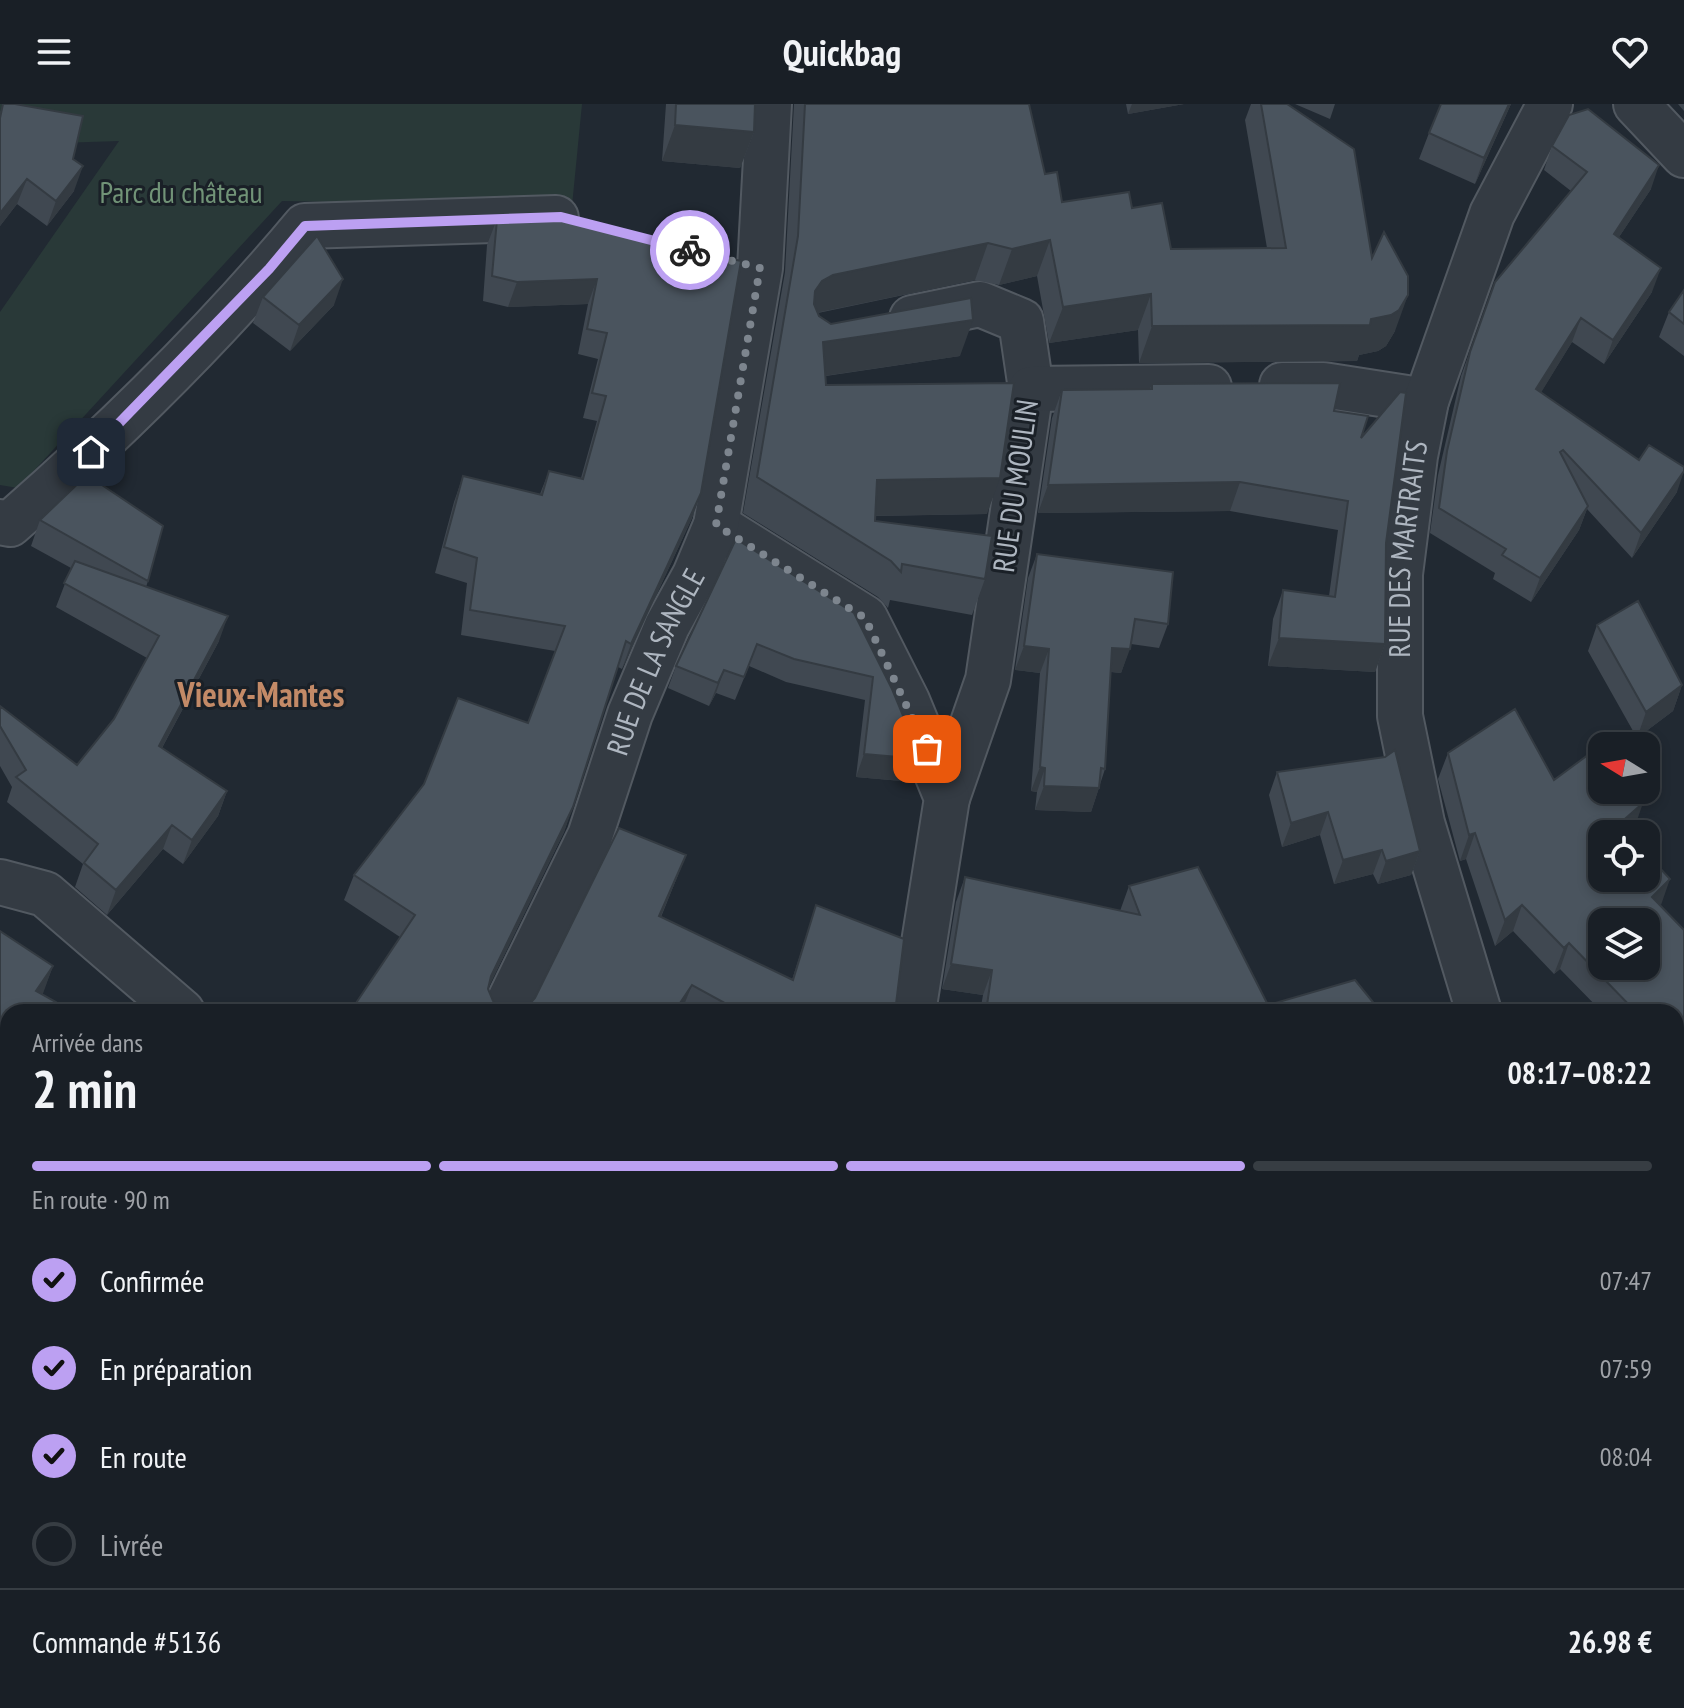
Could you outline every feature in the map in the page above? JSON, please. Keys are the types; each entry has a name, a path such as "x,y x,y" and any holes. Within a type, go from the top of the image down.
{"street":[{"name":"RUE DE LA SANGLE","path":"508,1004 590,836 630,714 667,626 695,575 716,525 760,268 769,104"},
{"name":"RUE DES MARTRAITS","path":"1477,1004 1422,823 1400,716 1400,574 1415,456 1426,401 1492,214 1550,104"},
{"path":"1636,104 1684,155"},
{"path":"0,522 10,524 112,435 269,269 305,226 561,217 592,225"},
{"path":"714,257 760,268"},
{"name":"RUE DU MOULIN","path":"871,326 980,304 1021,321 1031,389 988,680 947,798 914,1004"},
{"path":"1031,389 1323,385 1426,401"},
{"path":"716,525 865,618 907,701 947,798"},
{"path":"0,882 45,894 173,1004"}],"green space":[{"name":"Parc du château","path":"0,104 582,104 572,206 282,201 18,488 0,485 0,312 119,141 0,145"}],"building":[{"path":"3,104 83,116 73,159 83,166 56,201 27,179 0,213 0,118"},
{"path":"676,104 755,104 754,132 675,125"},
{"path":"805,104 1029,104 1045,174 1057,172 1062,202 1129,192 1132,208 1162,203 1171,249 1286,248 1261,104 1287,104 1354,149 1372,258 1384,232 1408,276 1408,295 1399,310 1371,319 1370,325 1152,326 1151,294 1063,307 1050,240 1012,249 988,243 833,275 822,281 815,291 814,304 819,316 831,324 971,298 973,320 823,342 826,385 1014,383 1000,478 877,480 875,521 992,536 985,579 902,564 901,572 891,561 757,477 798,236"},
{"path":"1441,104 1509,104 1484,158 1429,133"},
{"path":"1588,109 1659,165 1614,234 1661,268 1613,340 1581,318 1536,389 1639,460 1649,445 1684,467 1684,471 1641,533 1563,450 1560,452 1588,506 1540,578 1502,555 1506,549 1439,508 1447,451 1470,352 1495,282 1587,172 1552,146 1569,115"},
{"path":"567,217 741,261 701,493 631,644 626,641 573,807 491,976 488,989 497,1004 355,1004 415,915 354,875 424,784 458,698 528,723 565,626 470,610 477,558 444,547 463,476 542,495 549,471 583,479 606,396 592,393 607,333 587,329 597,279 517,282 492,276 497,219"},
{"path":"317,236 343,279 299,325 263,297"},
{"path":"1684,290 1684,324 1669,312"},
{"path":"1340,383 1334,411 1368,416 1361,438 1400,392 1406,393 1386,543 1385,644 1279,638 1283,590 1335,597 1348,501 1240,482 1048,485 1062,390 1152,389 1152,384"},
{"path":"87,475 163,526 148,581 40,520"},
{"path":"736,539 854,613 892,689 921,759 864,754 873,677 794,659 757,644 744,677 724,670 718,683 676,666"},
{"path":"1037,554 1173,572 1168,624 1135,619 1130,649 1112,648 1105,769 1101,768 1099,788 1044,786 1045,768 1040,767 1049,649 1024,646"},
{"path":"75,561 228,616 159,746 227,791 192,840 172,825 116,890 84,863 98,844 16,777 26,770 0,726 0,706 77,765 114,719 159,636 64,583"},
{"path":"1638,601 1682,685 1646,712 1597,625"},
{"path":"1515,709 1554,780 1588,755 1588,804 1642,804 1624,820 1588,820 1588,892 1657,892 1652,897 1684,930 1684,1004 1628,1004 1605,980 1660,980 1660,908 1588,908 1588,963 1569,943 1564,948 1522,905 1505,920 1475,833 1469,835 1448,753"},
{"path":"1395,750 1420,851 1386,861 1382,850 1343,860 1328,812 1291,823 1277,772 1385,757"},
{"path":"619,828 686,855 659,916 793,980 816,905 904,939 896,1004 726,1004 692,985 679,1004 530,1004"},
{"path":"1198,867 1267,1004 987,1004 992,970 951,964 965,877 1140,915 1129,886"},
{"path":"1660,868 1670,879 1660,889"},
{"path":"0,931 53,966 36,991 56,1002 0,1004"},
{"path":"1355,980 1374,1004 1271,1004"}],"way so far":[{"path":"690,250 760,268 716,525 865,618 907,701 927,749"}],"district":[{"name":"Vieux-Mantes","path":"261,695"}],"route":[{"path":"91,452 112,435 269,269 305,226 561,217 690,250"}]}
